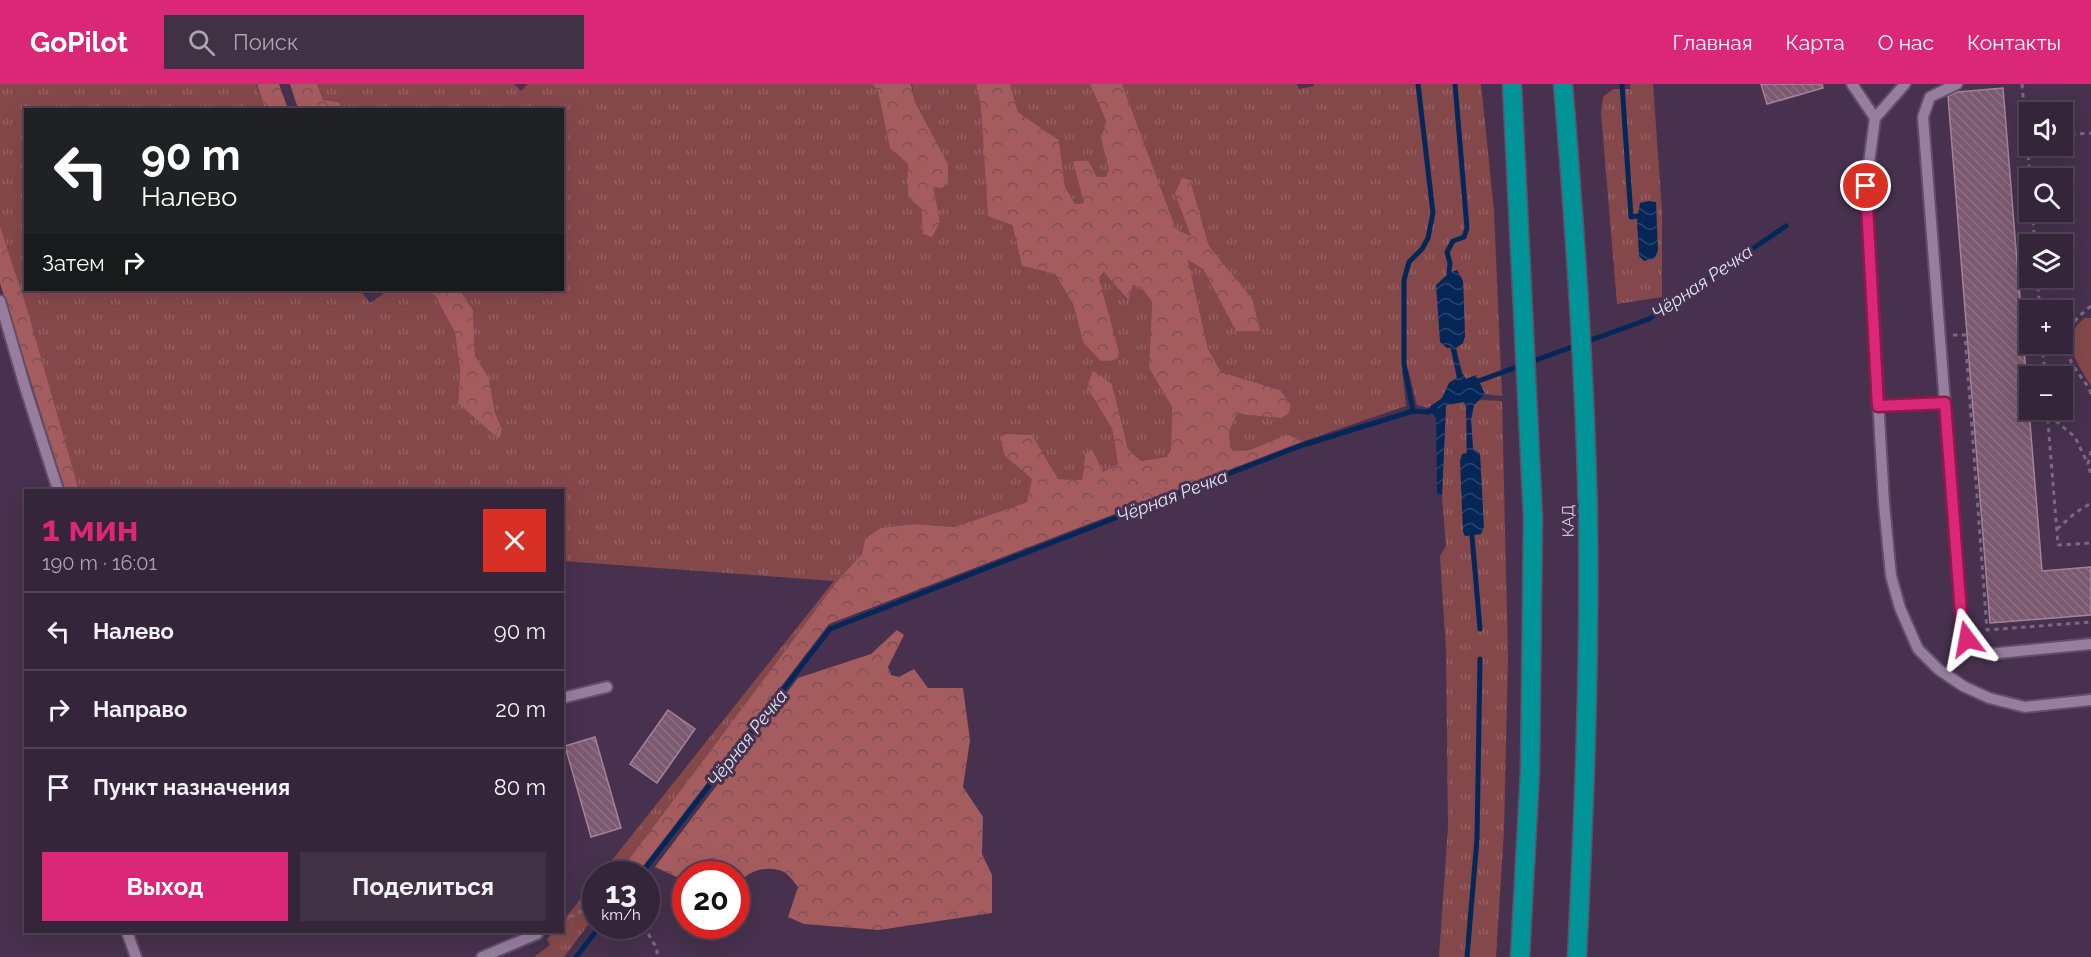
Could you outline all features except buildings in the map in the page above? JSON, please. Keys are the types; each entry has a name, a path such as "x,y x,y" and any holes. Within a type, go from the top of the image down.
{"highway":[{"path":"1512,84 1533,518 1530,771 1521,957"},
{"name":"КАД","path":"1563,84 1578,273 1588,518 1587,767 1577,957"}],"street":[{"path":"1852,84 1875,118"},
{"path":"1905,84 1875,118 1866,186 1884,504 1891,576 1900,608 1918,649 1938,669 1963,686 1989,698 2025,706 2091,700"},
{"path":"1957,84 1930,97 1923,117 1962,627 1967,639 1989,654 2091,644"},
{"path":"0,302 58,489"},
{"path":"1878,406 1945,403"},
{"path":"564,698 607,687"},
{"path":"127,933 136,957"},
{"path":"482,957 538,933"}],"path":[{"path":"2022,84 2024,102"},
{"path":"2073,134 2091,133"},
{"path":"2091,306 2076,318 2068,329 2065,341 2068,357 2091,394"},
{"path":"1965,335 1987,630 2091,622"},
{"path":"2049,420 2058,545 2091,543"},
{"path":"2057,420 2075,436 2091,475"},
{"path":"2088,464 2091,451"},
{"path":"2056,529 2091,503"},
{"path":"564,920 582,911"},
{"path":"651,939 657,949 657,957"}],"green space":[{"path":"0,84 256,84 265,108 24,108 24,291 361,291 370,303 383,294 383,291 426,291 435,295 455,333 460,370 458,403 500,437 502,429 495,413 489,378 475,356 473,310 461,291 564,291 564,108 342,108 339,102 323,100 317,84 514,84 521,91 528,84 873,84 878,92 890,147 908,164 908,198 921,208 923,233 940,222 932,187 948,164 915,102 912,84 976,84 1022,266 1055,274 1073,304 1083,342 1119,352 1099,278 1105,272 1127,300 1133,285 1141,287 1152,302 1149,368 1172,407 1171,450 1166,457 1141,461 1128,449 1112,384 1087,387 1112,429 1118,464 1103,472 1092,449 1085,454 1082,480 1057,479 1032,435 1005,456 1033,479 1027,502 955,527 913,524 880,528 865,539 862,554 838,580 628,861 611,861 834,581 564,561 564,489 79,489 26,305 0,226"},
{"path":"257,84 279,84 288,108 265,108"},
{"path":"290,84 317,84 323,100 339,102 342,108 298,108"},
{"path":"873,84 911,84 915,102 948,164 948,181 942,188 933,187 940,222 932,237 923,234 921,208 908,198 908,164 890,148 878,92"},
{"path":"976,84 1010,84 1018,112 1059,140 1065,187 1075,204 1084,203 1073,161 1088,161 1097,177 1106,177 1109,170 1101,138 1106,121 1090,84 1122,84 1176,229 1191,236 1175,194 1182,178 1190,180 1209,246 1252,298 1260,331 1236,331 1203,269 1188,260 1208,349 1221,372 1280,390 1290,404 1289,413 1281,418 1237,414 1229,432 1231,451 1249,450 1287,435 1304,441 829,624 647,861 628,861 838,580 862,554 865,539 880,528 913,524 955,527 1027,502 1032,479 1005,456 1000,439 1006,434 1032,435 1058,479 1082,480 1085,454 1092,449 1103,472 1118,464 1112,429 1087,387 1093,371 1112,384 1128,449 1141,461 1166,457 1171,450 1172,407 1149,368 1152,302 1141,287 1133,285 1128,300 1104,272 1099,278 1119,352 1117,360 1101,361 1083,342 1073,304 1055,274 1022,266 1012,225 988,216 981,106"},
{"path":"1010,84 1090,84 1106,121 1101,138 1110,170 1106,177 1097,177 1084,203 1075,204 1065,187 1059,140 1018,112"},
{"path":"1122,84 1297,84 1299,89 1314,86 1313,84 1481,84 1494,211 1502,396 1485,394 1476,375 1466,379 1462,373 1455,347 1465,336 1463,281 1457,271 1450,347 1457,378 1449,383 1442,398 1428,408 1417,405 1408,369 1402,370 1406,406 1304,441 1286,436 1249,450 1231,451 1229,432 1237,414 1281,418 1280,390 1221,372 1208,349 1188,260 1203,269 1236,331 1252,298 1209,246 1190,180 1175,194 1192,236 1176,229"},
{"path":"1630,84 1653,84 1662,211 1662,297 1617,304 1601,113 1603,97 1613,89 1630,89"},
{"path":"0,226 26,305 79,489 65,489 0,283"},
{"path":"426,291 461,291 473,310 475,356 489,378 495,413 502,429 500,438 458,403 460,370 455,333 435,295"},
{"path":"2085,318 2091,318 2091,386 2073,351 2073,332"},
{"path":"1480,400 1502,401 1508,657 1504,831 1496,957 1439,957 1448,827 1446,651 1440,556 1446,546 1442,496 1446,405 1464,402 1467,408 1465,536 1481,534 1480,453 1473,449 1471,420 1474,404"},
{"path":"897,630 904,635 888,667 891,675 899,677 914,669 928,688 963,688 970,740 963,787 983,817 982,854 992,875 992,913 879,930 804,924 788,917 798,887 784,872 764,869 750,874 750,861 672,861 672,875 660,869 660,861 798,678 871,654"},
{"path":"582,897 582,933 564,957 534,957 550,945 547,939 553,933 564,933 564,920"}],"water":[{"path":"1656,202 1658,250 1655,258 1644,261 1639,256 1637,221 1640,203"},
{"path":"1457,270 1463,281 1465,336 1463,343 1456,348 1462,373 1466,379 1476,375 1485,394 1474,405 1471,420 1473,449 1480,453 1484,527 1481,534 1465,536 1460,461 1462,454 1467,453 1466,408 1464,402 1446,405 1442,496 1437,493 1436,418 1428,408 1442,398 1449,383 1457,378 1451,348 1447,348 1440,342 1436,285 1449,273"}],"waterway":[{"path":"1413,411 1404,364 1404,280 1409,262 1422,249 1428,238 1433,213 1418,84"},
{"path":"1449,273 1450,263 1447,252 1453,241 1464,237 1467,228 1455,84"},
{"path":"1622,84 1631,217 1638,216"},
{"name":"Чёрная Речка","path":"1473,383 1649,319 1786,226"},
{"name":"Чёрная Речка","path":"651,861 830,629 1300,446 1413,411 1428,412 1435,408"},
{"path":"1472,536 1480,629"},
{"path":"1467,957 1477,839 1480,659"},
{"name":"Чёрная Речка","path":"576,957 590,939"}],"route":[{"path":"1866,186 1878,406 1945,403 1962,627 1967,639"}]}
